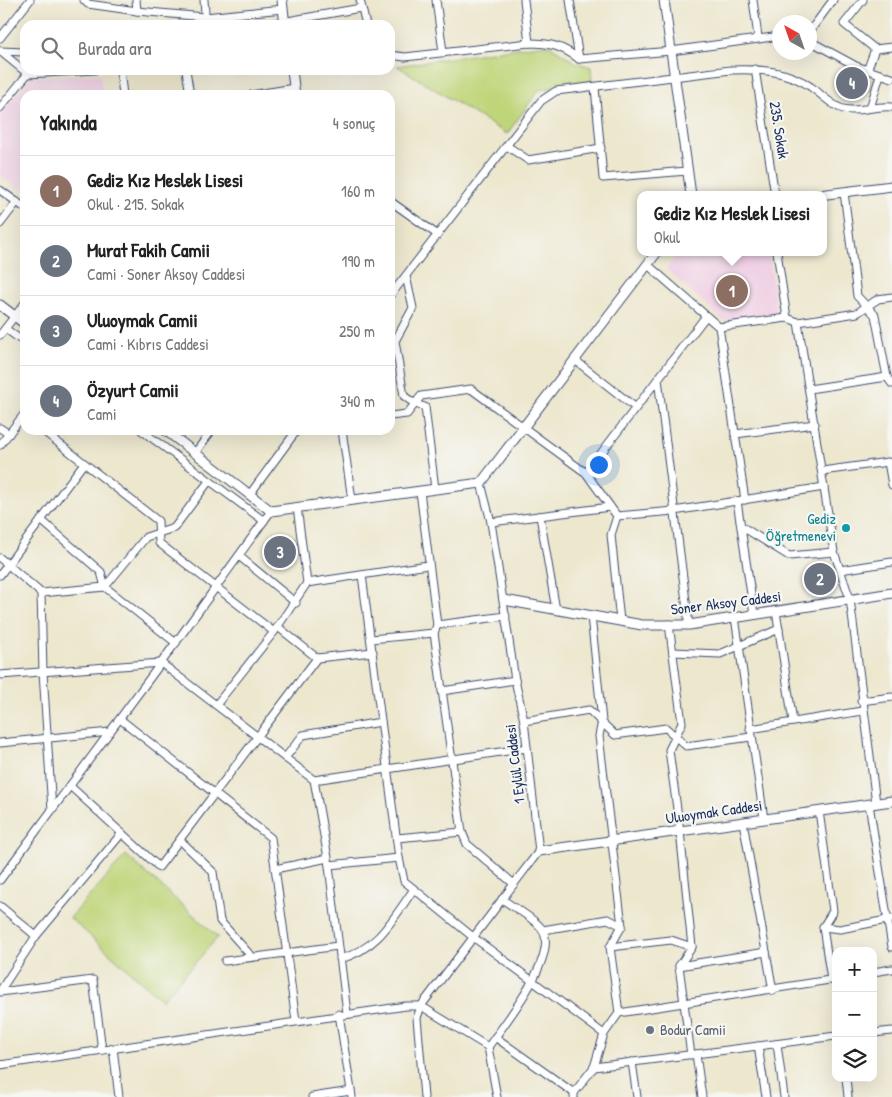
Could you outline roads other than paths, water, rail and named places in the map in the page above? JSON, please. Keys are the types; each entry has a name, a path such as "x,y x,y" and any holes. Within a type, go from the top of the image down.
{"street":[{"path":"0,38 30,0"},
{"path":"84,0 88,4 199,20"},
{"path":"136,0 137,11"},
{"path":"204,0 206,20"},
{"path":"360,0 365,20"},
{"path":"436,0 443,52"},
{"path":"524,0 529,43"},
{"path":"570,0 579,59"},
{"path":"664,0 690,191"},
{"path":"753,0 758,37"},
{"path":"817,22 833,0"},
{"path":"863,0 844,24 875,49 892,47"},
{"path":"211,20 283,4 285,20"},
{"path":"311,20 362,8"},
{"path":"395,55 405,56 529,43 549,43 565,49 579,59 671,51 772,36"},
{"path":"817,45 867,70 892,78"},
{"path":"867,70 875,49"},
{"path":"0,51 20,52"},
{"path":"0,51 20,65"},
{"path":"395,290 549,94 731,70 755,69 789,74 809,85 840,108 855,111 892,107"},
{"name":"235. Sokak","path":"755,69 774,191"},
{"path":"0,108 27,75"},
{"path":"121,75 122,90"},
{"path":"187,75 189,90"},
{"path":"293,75 295,90"},
{"path":"870,108 880,75"},
{"path":"595,87 603,178 687,171"},
{"path":"507,146 528,160 601,148"},
{"path":"827,194 892,186"},
{"path":"0,190 20,204"},
{"path":"844,192 857,296 876,315 887,377 892,384"},
{"path":"0,224 17,202"},
{"path":"395,205 438,235"},
{"path":"0,880 161,664 271,511 482,483 654,256"},
{"path":"778,256 787,318"},
{"path":"648,265 719,327 745,500"},
{"path":"395,338 413,308 406,276"},
{"path":"719,327 787,318 798,322 857,313 878,299 892,298"},
{"path":"0,305 20,320"},
{"path":"0,335 20,310"},
{"path":"586,473 706,316"},
{"path":"798,322 834,552 850,599 872,804 890,920 892,947"},
{"path":"6,329 20,339"},
{"path":"395,351 404,396 414,404 425,407 435,489"},
{"path":"575,360 636,408"},
{"path":"810,389 887,377"},
{"path":"658,379 689,625"},
{"path":"395,415 407,414 421,396 470,389 586,473 617,516"},
{"path":"0,445 20,420"},
{"path":"735,434 815,424"},
{"path":"0,428 9,434"},
{"path":"48,435 158,521 159,543 216,588 317,658 372,652"},
{"path":"149,435 264,521"},
{"path":"172,435 271,511"},
{"path":"195,453 208,435"},
{"path":"250,494 293,435"},
{"path":"343,435 352,500"},
{"path":"822,471 888,462 892,485"},
{"path":"0,575 84,463"},
{"path":"0,558 42,593 105,587 146,536 174,528 209,481"},
{"name":"1 Eylül Caddesi","path":"482,483 491,522 524,721 539,852"},
{"path":"617,516 674,511 824,487"},
{"path":"420,491 437,625 434,632 462,832 467,844 514,884"},
{"path":"737,501 754,614"},
{"path":"216,705 276,630 307,583 297,507"},
{"path":"491,522 610,507"},
{"path":"540,516 556,610"},
{"path":"617,516 611,535 620,621"},
{"path":"41,520 101,572 105,587 176,643"},
{"path":"741,526 789,556 834,552"},
{"path":"239,556 296,602"},
{"path":"840,570 892,562"},
{"path":"307,583 428,565"},
{"path":"362,575 398,838 399,858 404,880 473,937 604,1034"},
{"path":"42,593 43,672 52,810"},
{"name":"Soner Aksoy Caddesi","path":"504,600 642,625 689,625 892,593"},
{"path":"776,611 793,722"},
{"path":"437,625 506,616"},
{"path":"495,1037 574,1095 594,1067 604,1034 619,1013 610,947 622,926 599,736 602,721 591,616"},
{"path":"735,617 764,819"},
{"path":"669,624 682,723 669,750 680,831 692,947 679,966 702,1097"},
{"path":"673,652 720,654 779,629"},
{"path":"371,639 434,632"},
{"path":"70,786 159,867 317,658"},
{"path":"0,675 161,664 314,780 329,862 340,959 351,1094 312,1097"},
{"path":"442,691 516,680"},
{"path":"861,701 892,697"},
{"path":"524,721 589,710 615,735 666,728 686,746 751,733 793,722 862,711"},
{"path":"120,719 271,838 296,1021"},
{"path":"285,758 302,735 382,722"},
{"path":"0,743 110,732"},
{"path":"314,780 527,748"},
{"name":"Uluoymak Caddesi","path":"539,852 892,801"},
{"path":"819,811 833,911 823,927 832,970"},
{"path":"743,822 773,990"},
{"path":"398,838 462,832"},
{"path":"0,992 36,936 122,833"},
{"path":"180,840 213,872 220,921 252,957"},
{"path":"424,1097 417,1018 421,1006 539,852"},
{"path":"275,869 329,862 399,858"},
{"path":"340,959 357,954 383,933 414,889"},
{"path":"496,1097 488,1047 534,982 542,959 545,940 543,930 502,900"},
{"path":"0,906 36,936"},
{"path":"543,930 608,919 622,926"},
{"path":"823,927 840,929 890,920"},
{"path":"610,947 670,940 692,947"},
{"path":"224,960 338,946"},
{"path":"679,966 766,952"},
{"path":"877,971 892,969"},
{"path":"619,1013 685,1005 832,979"},
{"path":"0,992 93,980 102,1050"},
{"path":"0,1065 406,1006 421,1006 488,1047"},
{"path":"877,1033 892,1031"},
{"path":"594,1067 832,1037"},
{"path":"777,1044 784,1097"},
{"path":"758,1046 766,1097"},
{"path":"113,1048 119,1097"},
{"path":"632,1062 637,1097"},
{"path":"846,1082 848,1097"}],"place":[{"name":"Özyurt Camii","path":"852,83"},
{"name":"Gediz Kız Meslek Lisesi","path":"732,291"},
{"name":"Gediz Öğretmenevi","path":"846,528"},
{"name":"Uluoymak Camii","path":"280,552"},
{"name":"Murat Fakih Camii","path":"820,579"},
{"name":"Bodur Camii","path":"650,1030"}]}
